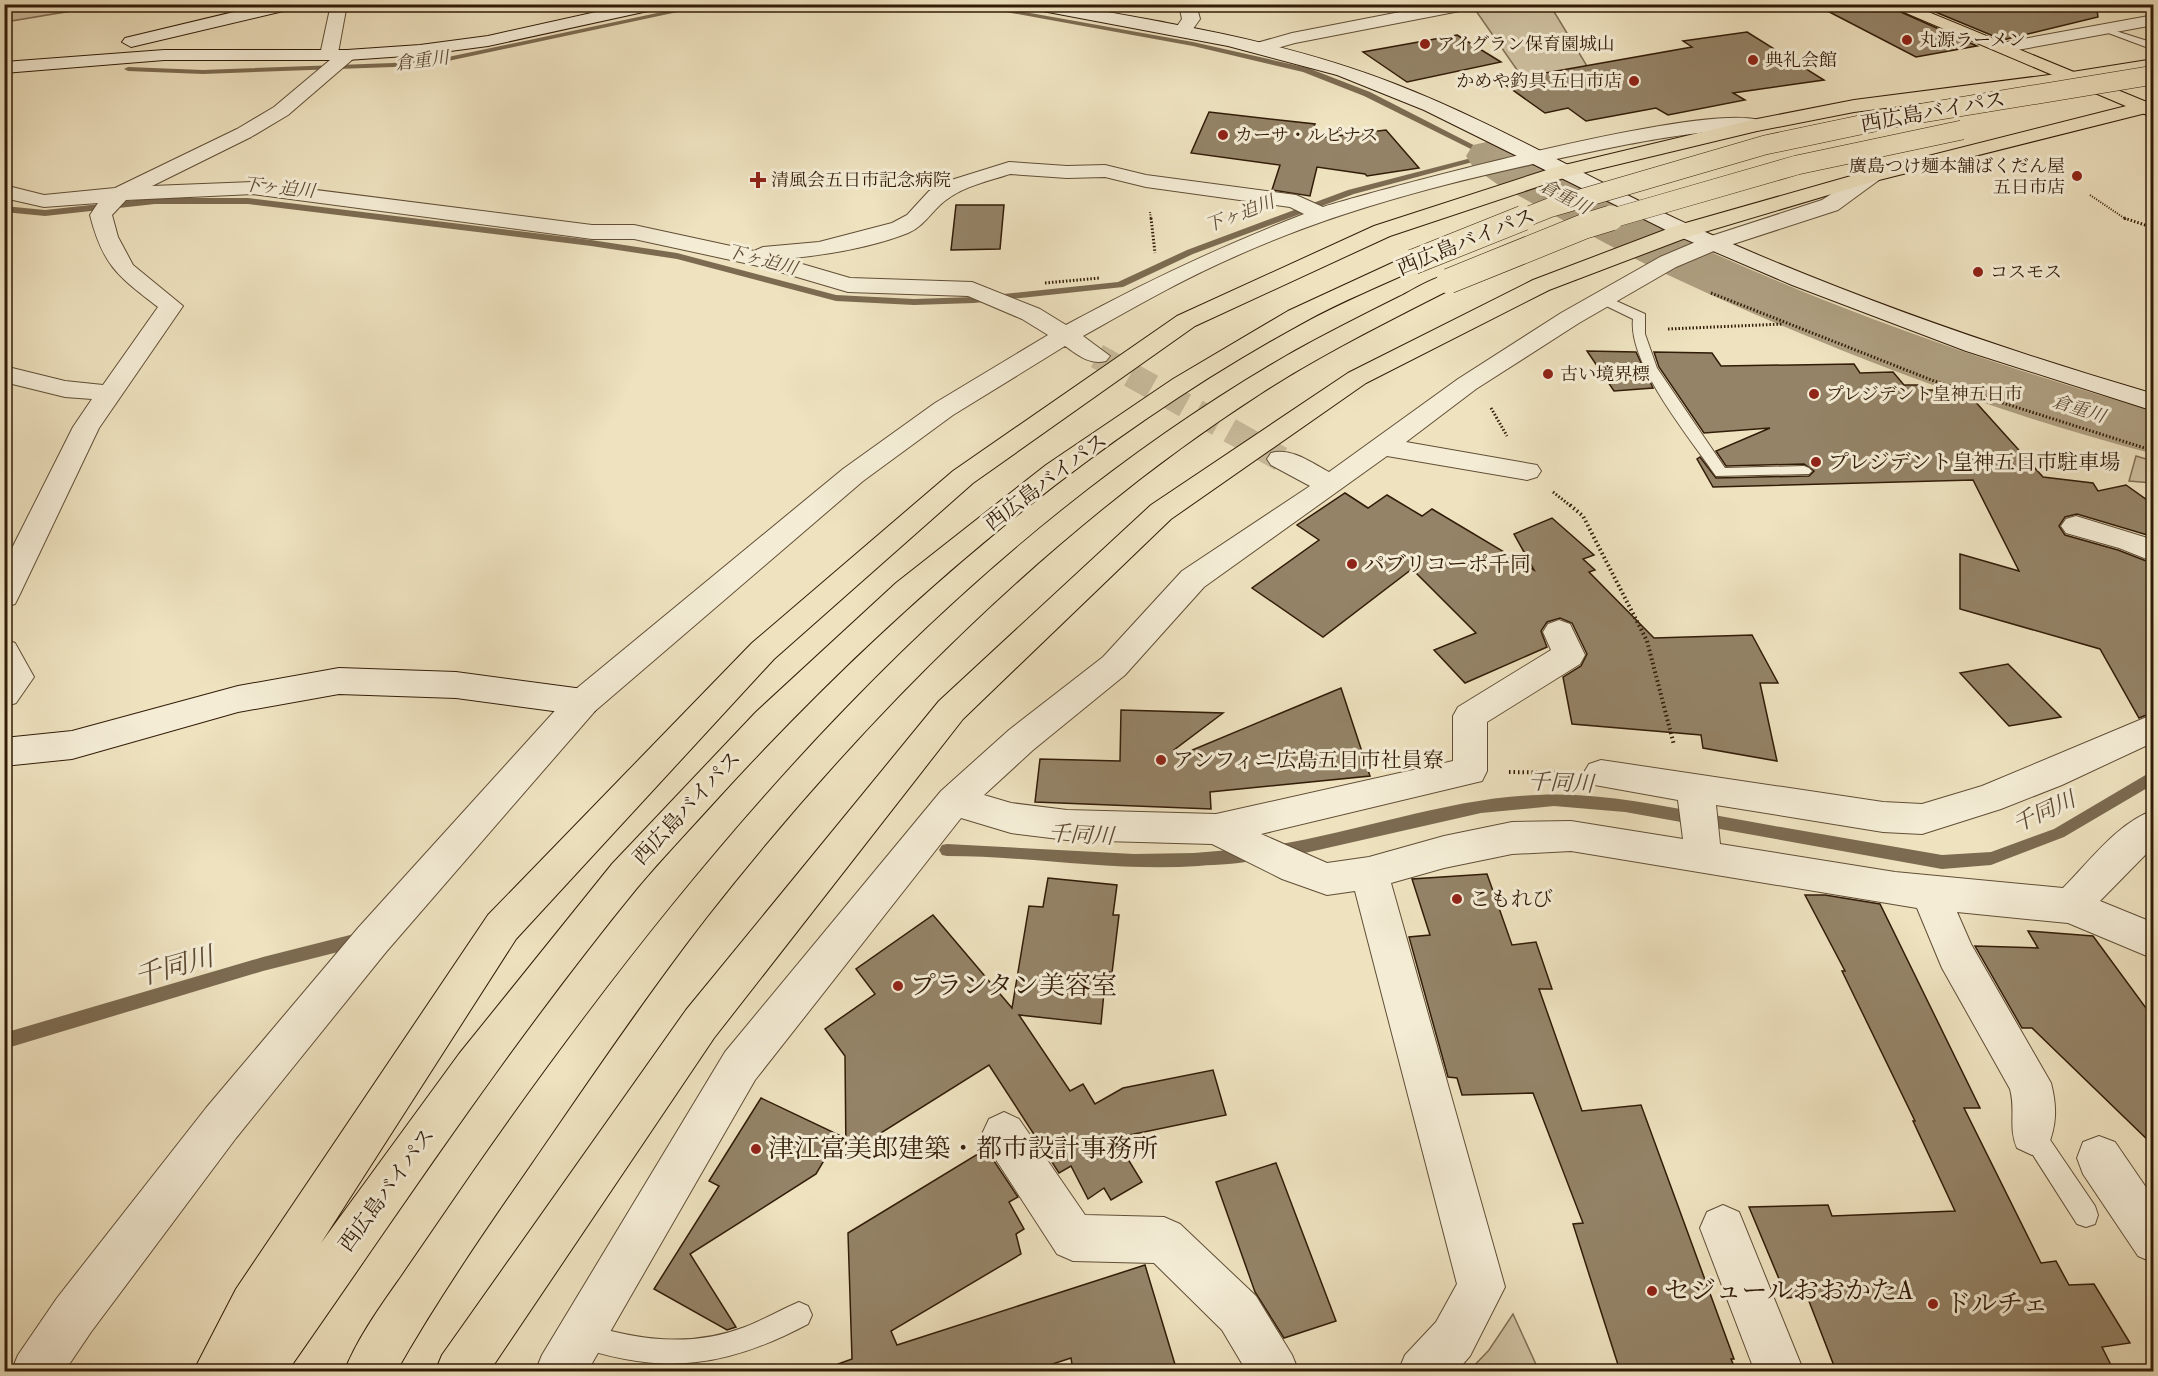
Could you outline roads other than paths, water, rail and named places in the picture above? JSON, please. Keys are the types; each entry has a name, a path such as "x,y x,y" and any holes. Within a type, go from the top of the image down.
{"main road":[{"path":"1893,4 2072,78 2151,105"},
{"name":"西広島バイパス","path":"217,1371 253,1306 502,927 763,651 963,477 1186,321 1382,231 1504,190 1542,166 1854,106 2072,78 2154,64"},
{"name":"西広島バイパス","path":"257,1371 481,1059 625,875 768,721 907,591 1056,471 1182,384 1288,322 1413,262 1549,208 1765,145 1898,117 2154,75"},
{"name":"西広島バイパス","path":"368,1371 552,1093 686,914 824,752 954,621 1095,499 1224,405 1332,339 1449,281 1585,226 1797,165 1988,125 2151,105"},
{"name":"西広島バイパス","path":"459,1371 700,1024 951,710 1161,512 1357,378 1541,285 1631,249 1684,231 1872,176 2151,105"}],"street":[{"path":"4,75 290,4"},
{"path":"110,204 281,111 335,61 339,4"},
{"path":"4,68 164,55 335,61 488,41 657,4"},
{"path":"1032,4 1259,48 1305,59 1388,87 1542,166 1710,244 1819,290 1903,322 2154,403"},
{"path":"1182,32 1191,19 1187,4"},
{"path":"1259,48 1292,38 1470,4"},
{"path":"2001,48 2154,20"},
{"path":"35,1371 74,1315 221,1123 372,940 583,702 854,475 944,409 1063,336 1146,291 1312,210 1472,172 1542,166 1692,126 1756,125"},
{"path":"741,255 820,249 900,228 915,220 937,196 955,185 1009,168 1067,172 1105,171 1146,181 1312,210"},
{"path":"559,1371 740,1066 886,883 954,801 1021,740 1114,666 1193,579 1331,485 1473,381 1604,299 1668,262 1710,244 1830,205 1872,176"},
{"path":"4,191 44,201 110,204 253,188 279,190 336,201 592,232 634,232 741,255 848,285 972,290 1031,314 1098,356"},
{"path":"4,596 86,427 107,393 171,306 124,268 107,237 110,204"},
{"path":"4,374 65,389 107,393"},
{"path":"1383,447 1527,471"},
{"path":"1281,459 1331,485"},
{"path":"2076,526 2129,541 2154,552"},
{"path":"954,801 1011,818 1066,825 1225,834 1470,771 1470,716 1569,655 1559,632"},
{"path":"4,651 18,677 4,694"},
{"path":"4,752 72,745 238,699 339,681 456,685 583,702"},
{"path":"1601,774 1690,790 1883,817 1922,819 1988,799 2050,775 2154,727"},
{"path":"1690,790 1702,849"},
{"path":"2070,906 2133,841 2154,825"},
{"path":"1225,834 1295,868 1327,879 1369,873 1444,852 1512,838 1571,836 1702,849 1894,889 2070,906 2154,942"},
{"path":"1369,873 1481,1287 1453,1339 1422,1371"},
{"path":"1930,892 1956,955 2030,1083 2035,1103 2032,1133"},
{"path":"1004,1134 1072,1238 1164,1240 1239,1313 1275,1371"},
{"path":"2099,1158 2154,1240"},
{"path":"1723,1228 1780,1371"}],"lane":[{"path":"2106,28 2154,47"},
{"path":"1604,299 1640,317 1638,334 1650,368 1721,473 1804,471"},
{"path":"2032,1133 2086,1215"},
{"path":"581,1335 624,1350 665,1355 706,1353 774,1329 799,1315"}],"waterway":[{"name":"倉重川","path":"128,69 203,72 393,65 448,59 712,4"},
{"name":"下ヶ迫川","path":"4,209 45,213 155,201 248,201 591,243 677,256 836,298 914,302 974,300 1120,285 1190,252 1351,192 1491,156 1367,94 1305,70 1193,44 965,4"},
{"name":"倉重川","path":"1491,156 1515,173 1631,234 1756,293 1924,359 2039,398 2154,433"},
{"name":"千同川","path":"1275,851 1334,841 1481,807 1554,800 1625,806 1942,862 1991,858 2059,833 2154,776"},
{"name":"千同川","path":"947,850 1134,861 1194,860 1253,854"},
{"name":"千同川","path":"4,1041 263,964 358,940"}],"tunnel":[{"path":"1097,356 1281,459"}],"place":[{"name":"丸源ラーメン","path":"1907,40"},
{"name":"アイグラン保育園城山","path":"1425,44"},
{"name":"典礼会館","path":"1753,60"},
{"name":"かめや釣具 五日市店","path":"1634,81"},
{"name":"カーサ・ルピナス","path":"1223,135"},
{"name":"廣島つけ麺本舗ばくだん屋 五日市店","path":"2077,176"},
{"name":"清風会五日市記念病院","path":"758,180"},
{"name":"コスモス","path":"1978,272"},
{"name":"古い境界標","path":"1548,374"},
{"name":"プレジデント皇神五日市","path":"1814,394"},
{"name":"プレジデント皇神五日市駐車場","path":"1816,462"},
{"name":"パブリコーポ千同","path":"1352,564"},
{"name":"アンフィニ広島五日市社員寮","path":"1161,760"},
{"name":"こもれび","path":"1457,899"},
{"name":"プランタン美容室","path":"898,986"},
{"name":"津江富美郎建築・都市設計事務所","path":"756,1149"},
{"name":"セジュールおおかたA","path":"1652,1291"},
{"name":"ドルチェ","path":"1933,1304"}]}
